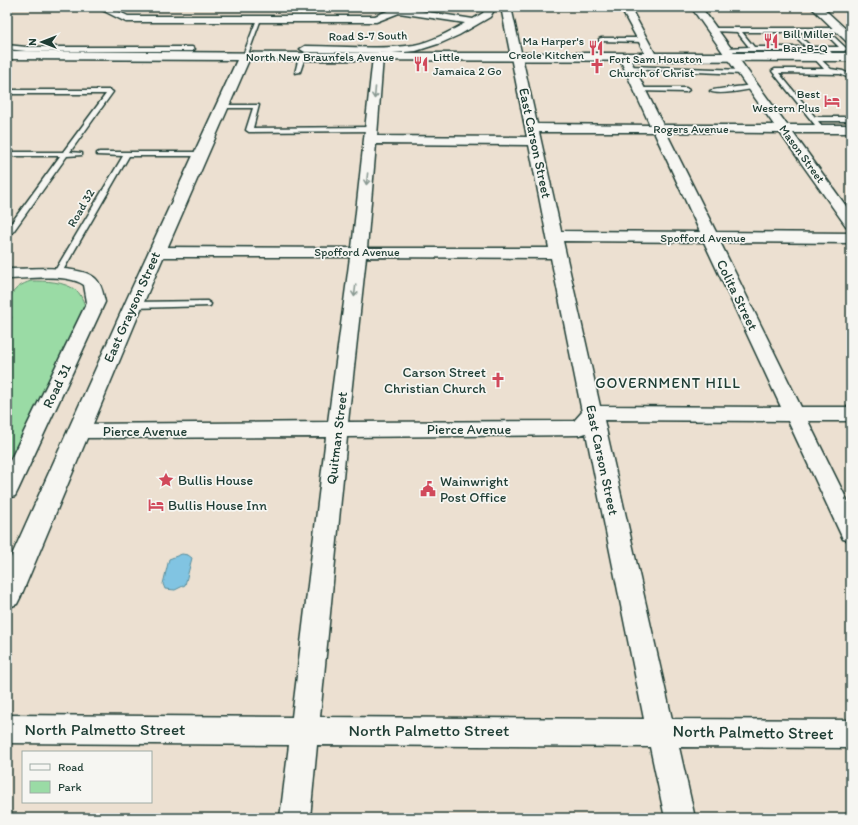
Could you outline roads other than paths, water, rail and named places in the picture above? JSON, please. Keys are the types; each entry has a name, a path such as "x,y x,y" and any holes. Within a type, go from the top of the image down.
{"street":[{"path":"101,7 126,19 376,19 402,8 475,22"},
{"path":"168,19 177,7"},
{"path":"254,7 254,19"},
{"path":"327,19 330,7"},
{"name":"Road S-7 South","path":"304,53 412,48 455,34 487,15 491,7"},
{"name":"East Carson Street","path":"506,7 680,818"},
{"path":"625,7 652,57"},
{"name":"Mason Street","path":"696,7 714,30 851,223"},
{"path":"816,7 851,40"},
{"name":"North New Braunfels Avenue","path":"7,55 199,59 304,53 378,57 517,57 627,63 652,57 729,53 829,53 851,57"},
{"name":"North New Braunfels Avenue","path":"7,59 68,57"},
{"name":"East Grayson Street","path":"7,596 156,252 244,57"},
{"name":"Quitman Street","path":"295,818 337,430 359,252 378,57"},
{"name":"Colita Street","path":"627,63 851,532"},
{"name":"Rogers Avenue","path":"371,135 533,134 658,129 784,129 817,124 851,129"},
{"name":"Spofford Avenue","path":"156,252 359,252 710,238 851,238"},
{"path":"7,274 57,274"},
{"name":"Road 31","path":"7,490 95,306 95,297 92,286 89,282 72,275 57,274"},
{"path":"592,413 851,414"},
{"name":"Pierce Avenue","path":"78,431 580,428 592,413"},
{"name":"North Palmetto Street","path":"7,729 851,734"}],"lane":[{"name":"East Grayson Street","path":"244,57 254,19"},
{"path":"714,30 840,30"},
{"path":"738,30 753,49"},
{"path":"792,30 830,71"},
{"path":"825,30 844,49 829,53"},
{"path":"601,40 643,40"},
{"path":"7,47 26,49 192,50"},
{"path":"729,53 753,49 773,53"},
{"path":"297,72 304,53"},
{"path":"627,63 743,72"},
{"path":"851,77 841,72 830,71 775,71 817,124 851,119"},
{"path":"842,80 845,77 851,77"},
{"path":"713,91 754,87"},
{"path":"639,90 686,90"},
{"path":"7,92 110,92 7,234"},
{"path":"222,106 257,106 251,124 309,124 318,129 371,135"},
{"path":"7,154 80,154"},
{"path":"99,154 201,154"},
{"name":"Road 32","path":"57,274 127,154"},
{"path":"133,305 207,304"}],"water":[{"path":"182,554 188,555 192,558 185,585 175,590 165,589 163,584 169,559"}],"place":[{"name":"Bill Miller Bar-B-Q","path":"771,41"},
{"name":"Ma Harper's Creole Kitchen","path":"596,48"},
{"name":"Little Jamaica 2 Go","path":"421,64"},
{"name":"Fort Sam Houston Church of Christ","path":"597,66"},
{"name":"Best Western Plus","path":"832,101"},
{"name":"Carson Street Christian Church","path":"498,380"},
{"name":"Bullis House","path":"166,480"},
{"name":"Wainwright Post Office","path":"428,489"},
{"name":"Bullis House Inn","path":"156,505"}],"district":[{"name":"GOVERNMENT HILL","path":"668,383"}]}
